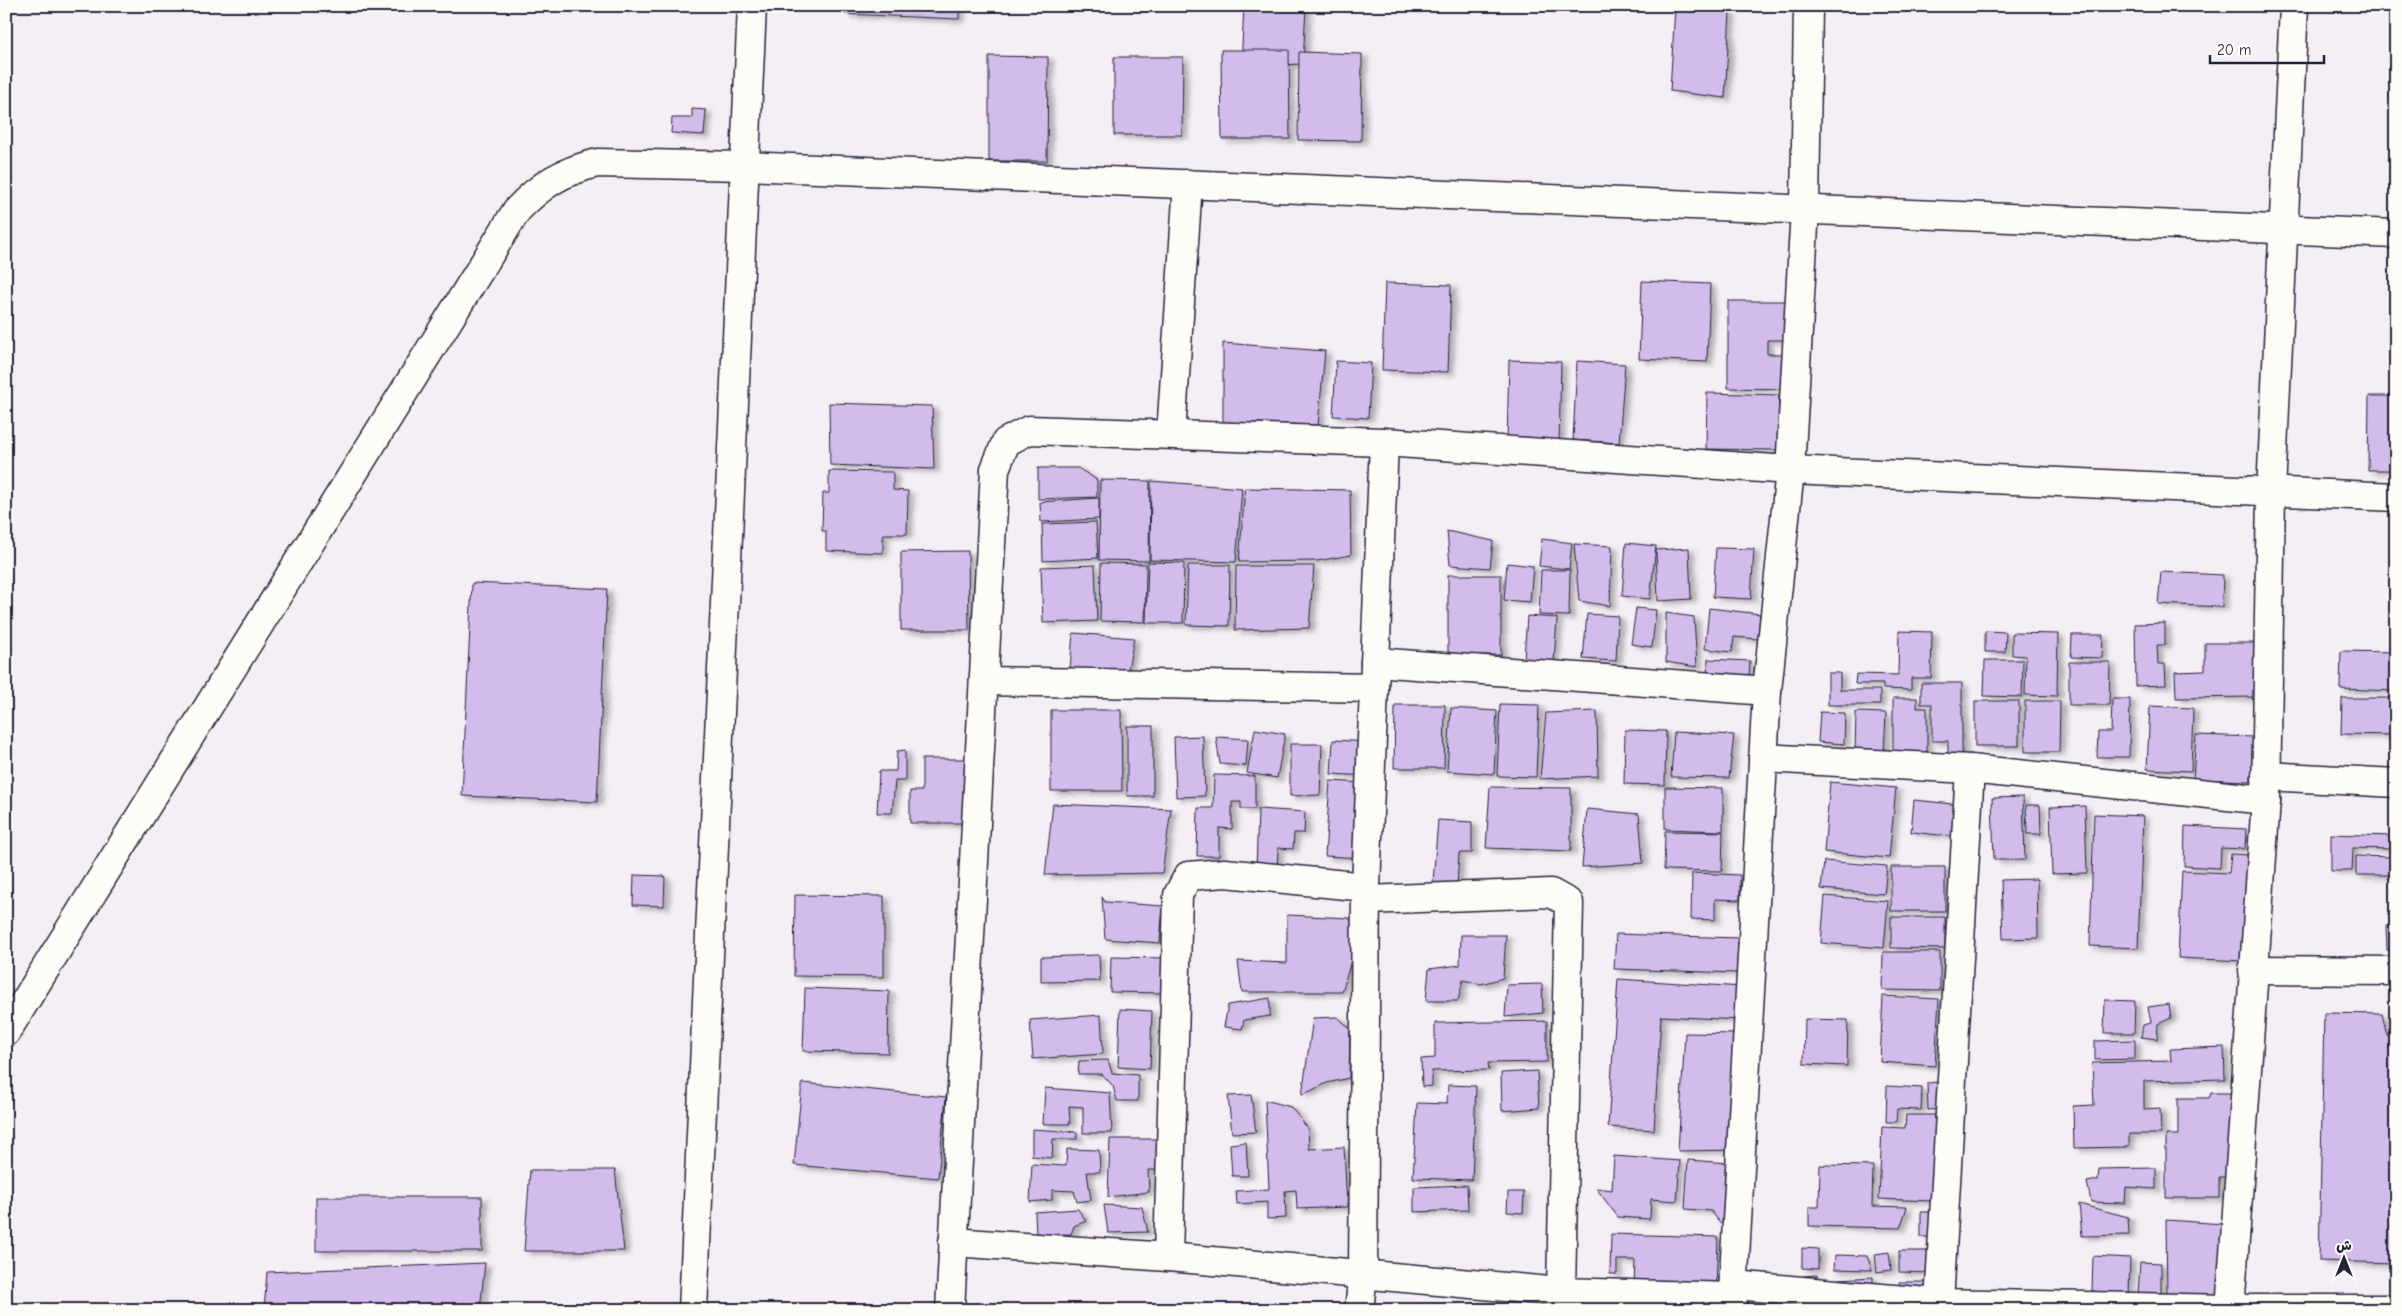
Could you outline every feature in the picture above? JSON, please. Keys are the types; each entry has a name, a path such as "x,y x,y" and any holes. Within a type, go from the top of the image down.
{"street":[{"path":"693,1310 752,6"},
{"path":"1733,1297 1767,691 1790,470 1805,209 1808,6"},
{"path":"2230,1310 2266,788 2271,492 2294,6"},
{"path":"6,1032 517,210 534,192 554,178 575,169 597,163 744,166 2396,234"},
{"path":"1171,434 1188,184"},
{"path":"950,1310 952,1242 995,469 1006,442 1029,430 1384,442 1790,470 2396,497"},
{"path":"1359,1310 1363,1274 1366,894 1384,442"},
{"path":"984,681 1375,675 1767,691"},
{"path":"1763,758 2266,788 2396,783"},
{"path":"1938,1302 1970,769"},
{"path":"1168,1257 1178,895 1188,876 1204,873 1225,873 1366,894 1551,893 1569,903 1561,1292"},
{"path":"2252,970 2396,971"},
{"path":"952,1242 1168,1257 1561,1292 2230,1310 2396,1310"}],"building":[{"path":"846,6 959,6 959,19 845,14"},
{"path":"1244,6 1306,6 1303,64 1241,66"},
{"path":"1675,7 1730,12 1725,98 1670,91"},
{"path":"1221,50 1289,50 1290,139 1222,139"},
{"path":"1299,52 1362,54 1361,141 1298,140"},
{"path":"989,56 1048,57 1047,161 989,161"},
{"path":"1114,57 1183,57 1182,135 1114,135"},
{"path":"692,109 706,110 704,135 671,133 672,118 692,118"},
{"path":"1642,281 1710,284 1707,362 1639,359"},
{"path":"1385,283 1451,285 1448,372 1382,370"},
{"path":"1728,301 1791,301 1791,340 1767,340 1767,354 1792,354 1792,389 1728,388"},
{"path":"1223,343 1325,351 1318,425 1223,422"},
{"path":"1509,360 1561,362 1559,443 1507,442"},
{"path":"1336,361 1371,363 1368,418 1333,416"},
{"path":"1577,361 1625,364 1619,443 1573,440"},
{"path":"1707,393 1779,395 1778,450 1706,449"},
{"path":"2369,396 2396,396 2396,470 2368,470"},
{"path":"829,403 932,406 934,469 830,465"},
{"path":"1038,468 1078,468 1097,480 1097,497 1038,499"},
{"path":"829,471 893,472 893,490 908,491 907,534 883,534 883,553 826,551 826,531 822,531 823,493 829,493"},
{"path":"1100,480 1150,481 1149,561 1099,560"},
{"path":"1151,481 1242,488 1236,562 1150,560"},
{"path":"1245,488 1350,490 1351,555 1317,561 1239,562"},
{"path":"1099,498 1099,519 1041,522 1040,502"},
{"path":"1096,522 1098,558 1043,561 1042,524"},
{"path":"1447,531 1493,541 1490,568 1450,565"},
{"path":"1542,539 1572,543 1569,569 1539,566"},
{"path":"1626,543 1656,546 1650,599 1622,596"},
{"path":"1574,544 1612,546 1610,606 1579,601"},
{"path":"1689,548 1691,599 1658,601 1656,550"},
{"path":"1716,548 1754,549 1751,599 1713,597"},
{"path":"968,551 969,630 901,630 901,552"},
{"path":"1148,562 1184,563 1183,623 1146,623"},
{"path":"1101,563 1146,564 1145,622 1100,621"},
{"path":"1507,563 1533,566 1530,602 1504,600"},
{"path":"1095,565 1097,621 1043,623 1041,567"},
{"path":"1188,565 1230,565 1229,626 1186,625"},
{"path":"1236,566 1314,566 1309,628 1235,630"},
{"path":"1541,570 1570,570 1569,616 1539,615"},
{"path":"2161,572 2223,575 2222,607 2158,604"},
{"path":"1448,575 1501,575 1501,655 1448,655"},
{"path":"472,583 607,589 597,802 462,796"},
{"path":"1636,608 1656,610 1652,647 1631,644"},
{"path":"1709,608 1760,614 1758,639 1734,637 1732,652 1705,649"},
{"path":"1666,613 1694,617 1697,667 1666,662"},
{"path":"1587,614 1618,616 1616,661 1583,659"},
{"path":"1527,616 1557,618 1554,661 1524,659"},
{"path":"2165,623 2165,645 2157,645 2158,664 2165,664 2166,685 2136,686 2135,624"},
{"path":"1899,631 1932,632 1931,678 1911,678 1911,690 1883,689 1883,684 1855,684 1856,674 1898,675"},
{"path":"1985,631 2006,632 2005,652 1985,652"},
{"path":"1073,633 1134,638 1127,675 1070,669"},
{"path":"2012,633 2058,634 2057,696 2025,695 2026,656 2012,655"},
{"path":"2072,635 2103,635 2102,658 2071,657"},
{"path":"2205,643 2256,643 2256,697 2176,698 2175,672 2205,671"},
{"path":"2341,651 2396,652 2396,691 2340,689"},
{"path":"1708,659 1750,661 1749,676 1707,674"},
{"path":"1985,660 2023,660 2022,697 1984,696"},
{"path":"2069,662 2110,662 2109,705 2069,705"},
{"path":"1828,673 1840,673 1840,690 1880,690 1880,705 1828,705"},
{"path":"1921,683 1962,683 1962,754 1948,754 1948,741 1932,741 1932,704 1921,704"},
{"path":"1893,698 1917,698 1917,708 1927,708 1927,756 1893,756"},
{"path":"2342,698 2396,698 2396,771 2393,771 2393,735 2341,734"},
{"path":"2112,699 2130,699 2129,757 2097,757 2098,732 2111,732"},
{"path":"1975,701 2019,701 2019,746 1975,746"},
{"path":"2025,701 2060,701 2059,752 2025,752"},
{"path":"1500,704 1539,705 1536,777 1497,776"},
{"path":"1395,705 1445,705 1444,768 1394,768"},
{"path":"2150,706 2193,708 2191,771 2147,769"},
{"path":"1451,708 1497,711 1494,774 1447,771"},
{"path":"1051,710 1121,710 1122,791 1051,791"},
{"path":"1597,711 1598,776 1540,779 1546,713"},
{"path":"1820,712 1845,713 1844,744 1818,742"},
{"path":"1856,712 1886,713 1884,754 1855,752"},
{"path":"1127,726 1153,726 1153,796 1127,796"},
{"path":"1255,729 1285,734 1277,778 1247,773"},
{"path":"1625,730 1666,731 1665,785 1624,784"},
{"path":"1674,732 1734,735 1729,778 1671,777"},
{"path":"2196,735 2253,737 2251,781 2193,779"},
{"path":"1203,736 1205,796 1176,797 1174,737"},
{"path":"1216,737 1248,739 1246,766 1220,764"},
{"path":"1333,740 1369,742 1367,776 1331,774"},
{"path":"1290,744 1322,744 1320,795 1290,796"},
{"path":"905,750 905,781 895,781 892,813 877,813 879,771 896,771 897,751"},
{"path":"922,759 967,759 967,823 910,823 910,791 922,791"},
{"path":"1214,775 1255,776 1255,809 1241,809 1241,802 1232,802 1232,829 1219,828 1219,856 1197,856 1198,808 1213,808"},
{"path":"1330,781 1366,783 1361,858 1325,856"},
{"path":"1830,782 1896,788 1889,858 1824,852"},
{"path":"1490,787 1571,788 1571,851 1486,848"},
{"path":"1665,787 1723,788 1723,831 1665,829"},
{"path":"2023,797 2025,860 1994,860 1992,798"},
{"path":"1914,800 1962,805 1958,837 1911,832"},
{"path":"1053,804 1171,809 1162,873 1045,875"},
{"path":"2026,805 2040,805 2041,834 2027,834"},
{"path":"2085,806 2087,873 2052,874 2050,807"},
{"path":"1258,809 1305,812 1304,833 1294,833 1293,849 1278,848 1277,873 1256,871"},
{"path":"1587,809 1639,814 1643,863 1582,867"},
{"path":"2094,814 2143,816 2138,948 2090,946"},
{"path":"1438,820 1472,822 1472,853 1459,853 1457,887 1433,882"},
{"path":"2185,826 2246,829 2245,849 2221,848 2220,868 2184,866"},
{"path":"1665,831 1723,832 1722,871 1664,870"},
{"path":"2331,834 2391,836 2391,849 2353,848 2352,871 2331,871"},
{"path":"2231,854 2249,855 2244,961 2178,958 2182,871 2229,873"},
{"path":"2356,856 2393,857 2393,875 2356,875"},
{"path":"1824,861 1887,866 1884,894 1821,889"},
{"path":"1891,867 1945,867 1945,911 1891,911"},
{"path":"1692,873 1740,875 1740,900 1715,899 1715,920 1691,919"},
{"path":"634,875 665,876 664,906 633,905"},
{"path":"2037,879 2038,938 2003,939 2001,880"},
{"path":"795,895 884,896 884,977 794,976"},
{"path":"1825,896 1888,901 1884,948 1821,943"},
{"path":"1102,897 1105,902 1163,906 1160,943 1105,939"},
{"path":"1287,915 1349,918 1357,931 1354,950 1342,992 1242,992 1238,961 1287,963"},
{"path":"1891,917 1945,917 1945,949 1891,948"},
{"path":"2396,925 2396,950 2387,950 2386,926"},
{"path":"1616,934 1738,938 1737,973 1614,969"},
{"path":"1461,935 1506,935 1503,978 1481,984 1463,980 1458,1001 1426,1001 1429,969 1460,965"},
{"path":"1883,952 1940,952 1940,991 1882,990"},
{"path":"1099,955 1100,981 1041,982 1041,957"},
{"path":"1111,957 1165,958 1164,993 1110,992"},
{"path":"1618,979 1742,987 1740,1020 1661,1016 1654,1130 1608,1127"},
{"path":"1542,984 1543,1013 1505,1017 1507,985"},
{"path":"805,988 889,991 888,1053 803,1051"},
{"path":"1883,996 1939,999 1935,1066 1880,1062"},
{"path":"1270,998 1270,1016 1244,1020 1242,1029 1224,1027 1228,1005"},
{"path":"2105,1000 2135,1001 2134,1033 2104,1033"},
{"path":"2169,1004 2171,1018 2158,1024 2157,1039 2141,1037 2143,1025 2151,1023 2148,1007"},
{"path":"1120,1009 1152,1011 1150,1069 1118,1067"},
{"path":"2324,1013 2382,1014 2387,1035 2396,1036 2396,1263 2319,1261"},
{"path":"1101,1015 1103,1054 1033,1059 1030,1020"},
{"path":"1338,1017 1350,1029 1349,1078 1327,1083 1302,1095 1313,1018"},
{"path":"1805,1019 1848,1020 1847,1066 1804,1064"},
{"path":"1547,1021 1547,1062 1488,1063 1489,1070 1432,1071 1432,1086 1422,1087 1421,1059 1435,1058 1435,1023"},
{"path":"1685,1033 1735,1034 1734,1150 1678,1151"},
{"path":"2135,1040 2135,1059 2095,1060 2095,1041"},
{"path":"2224,1047 2225,1079 2144,1081 2144,1109 2160,1108 2161,1134 2129,1134 2129,1147 2074,1148 2073,1106 2094,1105 2092,1063 2171,1061 2170,1049"},
{"path":"1108,1060 1112,1073 1138,1075 1138,1101 1117,1101 1113,1086 1102,1074 1078,1074 1079,1061"},
{"path":"1537,1071 1539,1108 1502,1111 1501,1073"},
{"path":"1939,1082 1939,1109 1928,1110 1927,1083"},
{"path":"802,1083 946,1097 938,1178 794,1165"},
{"path":"1448,1085 1476,1086 1472,1180 1413,1178 1417,1103 1447,1104"},
{"path":"1887,1086 1922,1088 1921,1110 1897,1109 1896,1122 1886,1122"},
{"path":"1045,1088 1110,1093 1112,1133 1083,1133 1083,1107 1069,1106 1070,1124 1043,1124"},
{"path":"2211,1093 2232,1093 2232,1177 2219,1177 2219,1198 2166,1198 2166,1135 2178,1135 2178,1098 2209,1098"},
{"path":"1251,1095 1256,1132 1232,1133 1228,1096"},
{"path":"1265,1100 1291,1107 1308,1129 1309,1149 1344,1147 1347,1207 1297,1209 1296,1190 1285,1191 1286,1218 1267,1219 1267,1202 1237,1204 1236,1191 1269,1189"},
{"path":"1906,1115 1935,1115 1932,1201 1879,1199 1882,1127 1905,1128"},
{"path":"1032,1129 1077,1132 1077,1139 1053,1139 1052,1158 1032,1156"},
{"path":"1110,1139 1158,1139 1157,1170 1148,1170 1149,1192 1108,1197"},
{"path":"1246,1142 1248,1176 1232,1176 1230,1144"},
{"path":"1067,1149 1099,1150 1100,1172 1087,1172 1091,1200 1077,1202 1074,1191 1052,1190 1052,1200 1030,1202 1032,1164 1066,1166"},
{"path":"1614,1156 1680,1161 1677,1201 1651,1199 1650,1219 1618,1217 1596,1188 1612,1190"},
{"path":"1688,1160 1729,1163 1725,1229 1711,1211 1685,1209"},
{"path":"1820,1165 1873,1166 1872,1206 1907,1207 1900,1228 1809,1226 1809,1207 1819,1207"},
{"path":"2156,1168 2156,1189 2126,1187 2125,1203 2091,1202 2087,1182 2098,1180 2099,1169"},
{"path":"530,1170 615,1170 624,1251 524,1251"},
{"path":"1467,1185 1468,1210 1414,1212 1414,1187"},
{"path":"1508,1192 1524,1192 1523,1213 1507,1212"},
{"path":"316,1197 482,1197 482,1251 316,1251"},
{"path":"2079,1204 2128,1217 2129,1235 2082,1236"},
{"path":"1104,1205 1142,1207 1148,1232 1108,1233"},
{"path":"1078,1209 1086,1221 1074,1226 1071,1234 1036,1235 1035,1212"},
{"path":"1921,1212 1936,1212 1937,1237 1921,1237"},
{"path":"2166,1220 2223,1224 2223,1304 2167,1299"},
{"path":"1611,1234 1718,1237 1716,1291 1634,1288 1635,1260 1617,1260 1617,1274 1610,1274"},
{"path":"1802,1248 1818,1249 1818,1269 1802,1268"},
{"path":"1899,1251 1932,1251 1932,1273 1899,1272"},
{"path":"1889,1252 1891,1270 1877,1272 1875,1254"},
{"path":"1835,1255 1867,1256 1872,1270 1834,1269"},
{"path":"2093,1256 2130,1258 2129,1295 2092,1291"},
{"path":"2140,1262 2161,1263 2161,1297 2138,1296"},
{"path":"485,1263 480,1310 264,1310 267,1272"},
{"path":"1817,1275 1817,1281 1802,1284 1803,1276"},
{"path":"1873,1277 1873,1292 1839,1294 1838,1279"},
{"path":"1899,1282 1932,1282 1933,1294 1900,1296"},
{"path":"1493,1307 1517,1308 1517,1310 1493,1310"}]}
